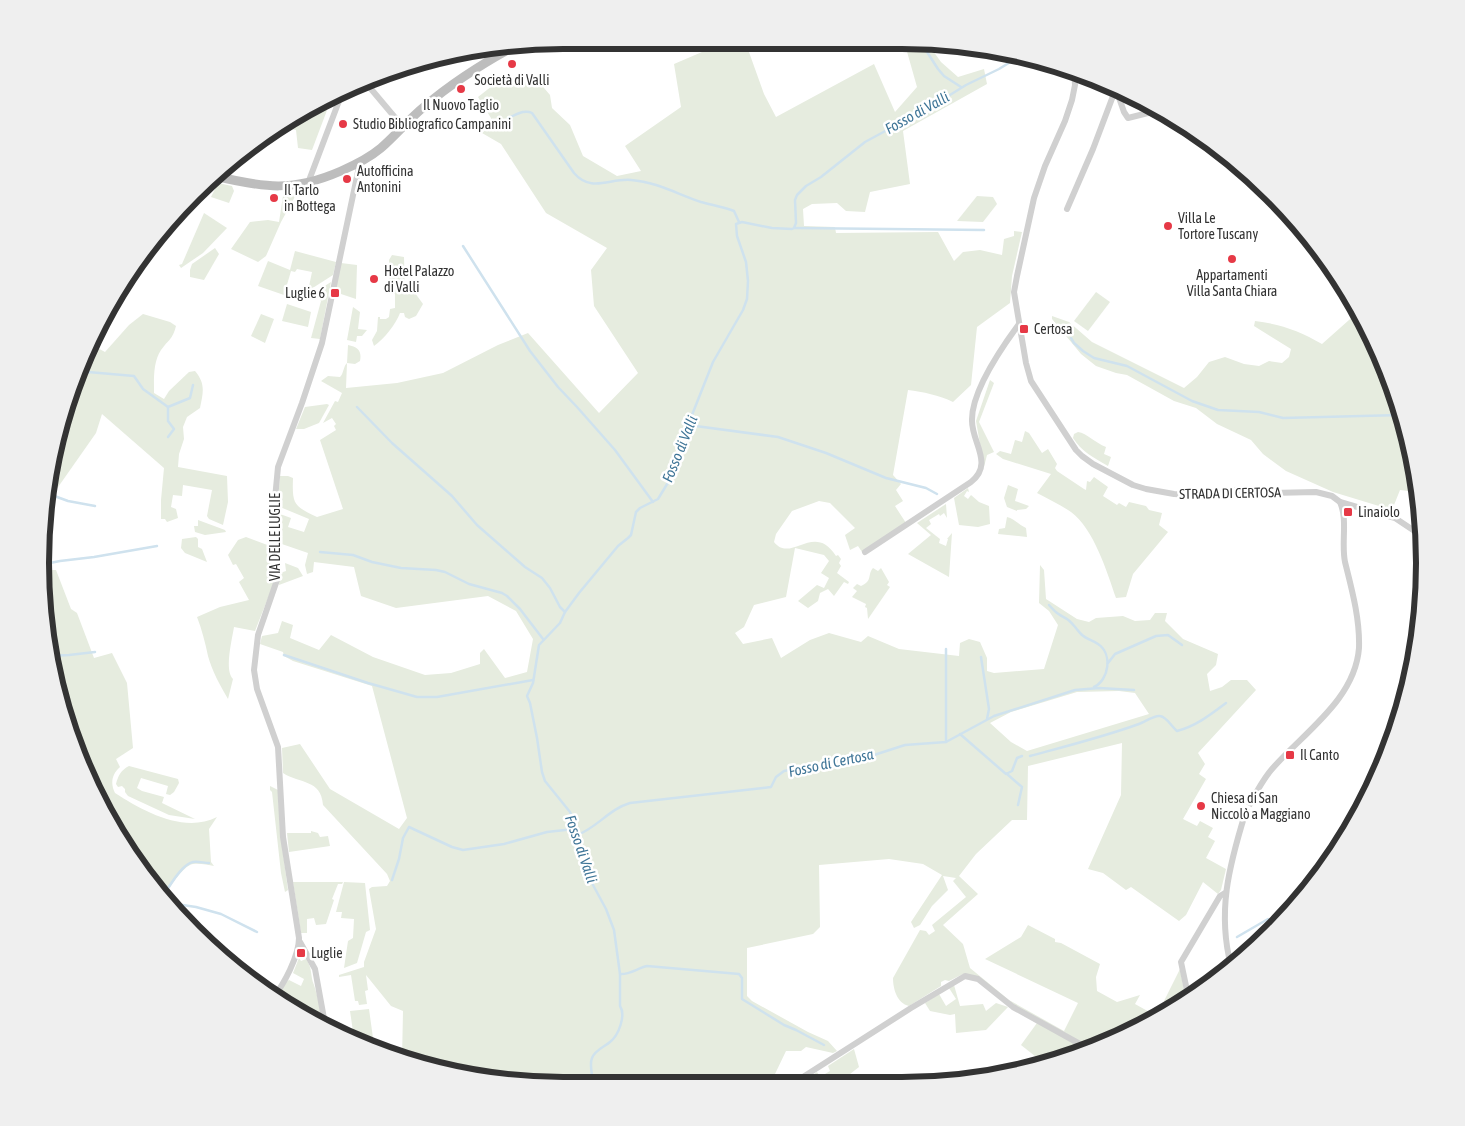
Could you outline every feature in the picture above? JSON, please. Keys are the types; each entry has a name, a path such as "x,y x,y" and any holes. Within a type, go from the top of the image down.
{"main road":[{"path":"222,178 260,186 285,186 308,183 329,176 360,162 382,147 423,107 501,53"}],"street":[{"name":"STRADA DI CERTOSA","path":"1075,79 1071,105 1066,121 1042,174 1034,198 1014,292 1028,372 1033,386 1076,450 1093,464 1134,485 1169,493 1208,494 1238,490 1271,494 1312,492 1332,496 1340,502 1395,518 1415,531"},
{"path":"369,87 403,127"},
{"path":"1067,209 1113,95"},
{"path":"1119,97 1128,118 1150,113"},
{"path":"308,183 339,101"},
{"name":"VIA DELLE LUGLIE","path":"277,991 295,958 299,938 283,837 278,747 257,689 254,670 258,635 277,580 273,532 278,467 322,343 360,162"},
{"path":"865,552 978,476 981,468 980,454 972,428 973,410 990,366 1019,324"},
{"path":"1253,798 1269,772 1341,696 1356,666 1359,633 1343,553 1343,512 1340,502"},
{"path":"1230,959 1225,936 1225,893 1245,814"},
{"path":"1187,991 1181,962 1220,896 1225,893"},
{"path":"299,938 315,969 324,1018"},
{"path":"803,1077 918,1003 965,976 978,979 1013,1007 1081,1045"}],"shaded area":[{"path":"709,49 748,49 764,94 776,117 874,64 895,112 917,87 906,49 932,50 941,62 958,77 984,69 987,84 903,131 910,184 870,192 865,212 846,211 837,203 812,204 803,209 804,226 835,227 836,233 938,232 954,261 963,252 980,250 1002,255 1004,239 1014,236 1014,231 1022,232 1012,276 1010,303 977,327 971,385 953,402 931,394 908,390 893,475 901,484 896,490 903,501 895,506 906,523 862,552 858,546 850,550 845,535 855,528 830,503 819,501 792,511 776,534 774,542 788,549 811,542 819,542 828,546 841,559 839,563 841,566 837,573 849,582 848,584 844,582 834,596 828,589 820,593 818,601 808,608 798,601 817,585 824,588 829,578 821,573 829,561 824,555 795,548 786,597 754,605 744,627 735,633 743,644 772,638 781,658 810,640 829,633 861,642 868,636 899,649 959,656 960,643 969,639 980,642 987,658 987,671 994,673 1044,669 1058,625 1049,611 1039,603 1040,565 1044,570 1046,599 1077,619 1089,622 1096,618 1123,616 1135,621 1150,620 1155,613 1167,613 1165,621 1183,639 1218,654 1216,665 1207,674 1210,691 1222,687 1231,680 1247,680 1256,690 1198,753 1205,764 1199,774 1206,779 1183,819 1197,826 1200,821 1213,828 1208,837 1215,841 1206,858 1226,869 1221,890 1218,894 1203,882 1186,915 1179,921 1131,887 1126,890 1103,873 1088,869 1121,795 1122,743 1028,766 1027,820 1012,820 976,854 959,876 978,894 943,925 963,944 970,968 1009,1000 1064,1031 1078,1003 985,959 1021,937 1028,925 1055,939 1055,942 1061,943 1100,964 1096,977 1097,991 1117,1002 1140,995 1135,1004 1150,1013 1084,1044 1006,1000 985,983 963,974 949,981 941,982 941,986 909,1006 901,1002 896,995 893,978 920,930 926,931 929,935 935,931 932,925 966,897 953,881 956,878 943,876 948,890 932,906 920,925 914,928 911,922 942,875 923,864 889,859 819,865 820,927 813,934 747,948 747,996 752,1001 828,1041 837,1051 833,1053 806,1047 801,1051 786,1051 775,1074 779,1077 529,1076 463,1067 402,1051 403,1011 391,1006 366,975 368,990 365,991 367,1004 359,1005 358,1001 355,1001 351,975 339,977 339,975 364,967 364,962 376,929 369,889 387,886 390,881 387,874 323,805 321,797 314,786 283,773 282,748 300,744 330,789 399,829 407,818 372,686 293,661 284,656 283,652 260,644 262,636 278,633 282,621 293,625 290,638 319,650 331,635 373,657 425,675 451,673 480,664 480,653 484,649 505,678 527,672 533,639 516,611 488,596 396,608 361,596 354,567 314,562 313,572 307,574 305,565 308,553 276,542 276,516 280,514 291,518 288,527 304,532 309,519 280,507 278,501 280,476 293,478 293,494 296,504 309,513 317,517 343,509 320,440 336,430 334,426 336,424 332,418 323,423 335,401 338,402 342,393 321,381 328,376 340,377 347,363 346,388 397,383 443,373 498,345 528,333 599,413 638,373 594,306 591,270 607,248 546,213 501,144 482,133 494,123 478,97 506,75 518,88 533,75 550,95 552,108 570,125 583,156 617,176 641,171 625,146 681,107 674,64","holes":["1119,691 1135,693 1149,714 1027,751 1011,742 990,723 1011,712 1077,692"]},
{"path":"329,106 312,150 298,148 296,130 288,129"},
{"path":"218,183 232,186 234,191 229,203 211,197"},
{"path":"297,193 281,222 266,256 258,262 231,249 250,222 268,220 279,222 283,196"},
{"path":"977,196 993,197 997,204 983,222 957,221"},
{"path":"204,213 227,228 203,253 181,268 179,265 182,264"},
{"path":"215,248 219,254 204,280 190,277 192,264"},
{"path":"295,251 336,262 333,275 308,291 312,272 297,269 295,272 291,271 284,295 258,286 268,261 290,270"},
{"path":"392,255 404,257 405,292 415,293 423,304 416,316 409,319 405,317 404,313 400,313 389,331 374,346 372,340 377,331 378,317 386,319 389,317 390,309 395,308 395,294 389,293 389,260"},
{"path":"341,263 357,265 356,299 335,292"},
{"path":"331,282 320,339 311,338 321,301 315,292"},
{"path":"1096,292 1110,302 1088,331 1074,321"},
{"path":"287,304 311,312 308,327 282,321"},
{"path":"353,307 360,312 358,329 367,330 362,336 357,336 356,342 347,340"},
{"path":"143,314 170,322 176,326 172,337 158,355 154,393 164,399 169,391 189,372 195,371 201,380 203,393 200,408 187,417 183,427 184,439 179,454 178,467 227,476 228,502 223,525 209,519 207,516 212,490 183,485 182,496 173,495 171,507 176,509 178,518 167,522 165,519 161,519 164,468 102,414 96,433 56,490 53,498 66,430 88,366 97,347 105,352 129,325"},
{"path":"261,314 274,319 265,343 251,336"},
{"path":"1052,316 1069,322 1092,342 1184,388 1197,377 1209,362 1225,357 1244,364 1259,366 1269,361 1282,363 1289,357 1291,349 1254,326 1255,321 1290,329 1322,344 1353,317 1377,366 1399,430 1411,493 1400,490 1392,510 1333,492 1286,471 1263,454 1251,440 1217,424 1196,408 1174,401 1127,375 1096,366 1081,354 1052,319"},
{"path":"348,345 357,348 360,352 360,361 355,364 347,363"},
{"path":"990,380 994,383 979,422 994,452 987,455 984,467 976,421"},
{"path":"329,405 319,423 304,429 296,429 305,407"},
{"path":"1025,431 1029,433 1042,453 1048,449 1057,464 1055,468 1057,471 1084,489 1086,490 1087,481 1090,482 1094,477 1108,487 1103,496 1117,505 1119,503 1126,507 1129,502 1146,506 1149,510 1162,513 1159,525 1168,532 1133,574 1126,597 1116,598 1099,552 1079,520 1067,509 1037,493 1051,474 1003,459 996,454 1000,451 1011,454 1015,440 1022,442"},
{"path":"1078,432 1085,434 1106,447 1104,454 1111,457 1108,466 1088,454 1076,443 1073,438 1074,434"},
{"path":"1008,485 1018,489 1015,501 1029,506 1026,509 1017,511 1007,507 1004,498"},
{"path":"968,488 969,492 967,491 964,496 968,499 971,495 979,502 989,506 990,524 978,527 959,525 954,498"},
{"path":"946,504 947,518 944,513 940,516 939,514 929,520 931,524 926,528 940,539 939,543 946,546 947,539 952,533 949,577 908,554 931,535 917,523"},
{"path":"1007,517 1026,528 1027,537 998,534 999,529 1005,528"},
{"path":"198,520 226,532 205,535 195,532 194,526 198,526"},
{"path":"196,537 198,539 198,547 202,549 207,562 185,553 181,548 182,539"},
{"path":"246,537 270,546 275,580 255,631 234,627 229,662 230,675 233,679 228,699 212,667 197,617 220,607 249,600 239,582 244,578 236,564 233,565 228,555 238,540"},
{"path":"285,563 298,568 303,576 279,585 280,573 286,571"},
{"path":"873,568 878,571 881,568 889,582 887,585 890,587 868,619 866,604 852,597 857,591 853,588 857,584 861,586 867,582"},
{"path":"49,570 56,570 71,609 77,613 94,658 112,653 127,683 133,748 116,759 120,767 113,779 115,793 151,813 178,822 204,822 217,817 209,829 211,862 214,866 193,864 176,878 167,891 135,849 102,790 88,760 66,696 59,663 53,630"},
{"path":"129,766 178,779 179,783 170,795 166,794 168,786 141,778 137,788 164,797 162,803 195,819 169,815 128,796 122,786 118,787 116,784 120,774"},
{"path":"270,786 278,790 280,831 288,890 285,892 281,873"},
{"path":"311,831 318,833 320,837 328,836 330,846 289,852 287,833 311,833"},
{"path":"293,882 343,882 338,884 326,924 316,925 314,918 307,919 307,933 301,933"},
{"path":"344,882 365,883 370,930 366,932 357,963 344,968 348,941 353,938 354,919 341,918 342,912 336,912"},
{"path":"299,958 301,961 306,959 311,969 321,1012 315,1013 280,993 289,980 301,986 304,979 293,973"},
{"path":"1180,969 1185,993 1166,1004 1164,1001"},
{"path":"954,985 960,1006 983,1004 986,1011 996,1003 1008,1007 986,1030 956,1033 955,1014 950,1015 930,1011 925,1003 939,994 946,1006 956,999 949,988"},
{"path":"369,1009 373,1038 368,1039 353,1032 350,1011"},
{"path":"1037,1023 1080,1045 1039,1059 1021,1045"},
{"path":"854,1049 859,1067 848,1077 820,1077 830,1071 828,1066"},
{"path":"817,1072 820,1077 810,1077 811,1076"}],"waterway":[{"path":"926,50 944,76 961,87"},
{"name":"Fosso di Valli","path":"592,1077 591,1061 593,1055 613,1039 621,1025 620,974 614,930 606,909 593,885 575,836 574,821 570,812 545,781 542,772 537,738 527,696 533,683 539,645 560,623 565,612 579,593 618,546 631,535 636,512 658,499 672,476 688,425 713,362 743,310 747,299 746,262 737,236 736,224 742,222 772,228 794,228 796,223 795,200 797,195 806,186 821,177 865,142 1012,61"},
{"path":"508,118 523,112 532,113 580,179 594,183 623,180 650,183 701,202 734,211 739,222"},
{"path":"794,228 984,230"},
{"path":"463,246 530,351 558,387 615,450 653,502"},
{"path":"1071,338 1083,351 1094,358 1127,366 1192,401 1218,410 1259,412 1283,418 1394,415"},
{"path":"83,380 88,372 134,376 143,389 168,407 190,398 193,385"},
{"path":"168,407 168,421 174,429 168,437"},
{"path":"357,407 392,443 452,496 477,525 525,567 542,578 565,612"},
{"path":"688,425 778,437 826,453 886,478 926,488 937,494"},
{"path":"53,496 68,501 95,506"},
{"path":"49,563 157,546"},
{"path":"320,552 353,555 372,562 401,568 445,572 469,584 502,593 520,609 543,639"},
{"name":"Fosso di Certosa","path":"1049,605 1069,621 1083,636 1103,648 1107,660 1106,673 1099,684 1094,687"},
{"name":"Fosso di Certosa","path":"1108,663 1115,654 1156,636 1168,635 1182,645"},
{"path":"946,649 946,742"},
{"path":"58,656 95,652"},
{"path":"284,655 417,697 437,697 533,680"},
{"path":"981,657 989,709 987,719"},
{"name":"Fosso di Certosa","path":"575,836 590,829 622,806 630,803 771,787 776,777 784,771 874,755 905,745 946,742 994,716 1075,690 1099,688 1134,690"},
{"path":"1030,756 1112,733 1158,716 1165,718 1177,731 1197,723 1226,703"},
{"path":"960,734 1006,774 1012,771 1017,758 1022,756"},
{"path":"1007,774 1022,787 1018,805"},
{"path":"392,880 403,838 409,827 452,847 463,850 504,844 547,832 574,829"},
{"path":"167,890 176,876 189,864 195,862 209,863"},
{"path":"178,904 221,914 257,932"},
{"path":"1237,937 1268,919 1271,921"},
{"path":"620,974 647,966 739,974 742,978 742,999 784,1025 824,1045"}],"tunnel":[{"path":"1245,814 1253,798"}],"place":[{"name":"Società di Valli","path":"512,64"},
{"name":"Il Nuovo Taglio","path":"461,89"},
{"name":"Studio Bibliografico Campanini","path":"343,124"},
{"name":"Autofficina Antonini","path":"347,179"},
{"name":"Il Tarlo in Bottega","path":"274,198"},
{"name":"Villa Le Tortore Tuscany","path":"1168,226"},
{"name":"Appartamenti Villa Santa Chiara","path":"1232,259"},
{"name":"Hotel Palazzo di Valli","path":"374,279"},
{"name":"Luglie 6","path":"335,293"},
{"name":"Certosa","path":"1024,329"},
{"name":"Linaiolo","path":"1348,512"},
{"name":"Il Canto","path":"1290,755"},
{"name":"Chiesa di San Niccolò a Maggiano","path":"1201,806"},
{"name":"Luglie","path":"301,953"}]}
